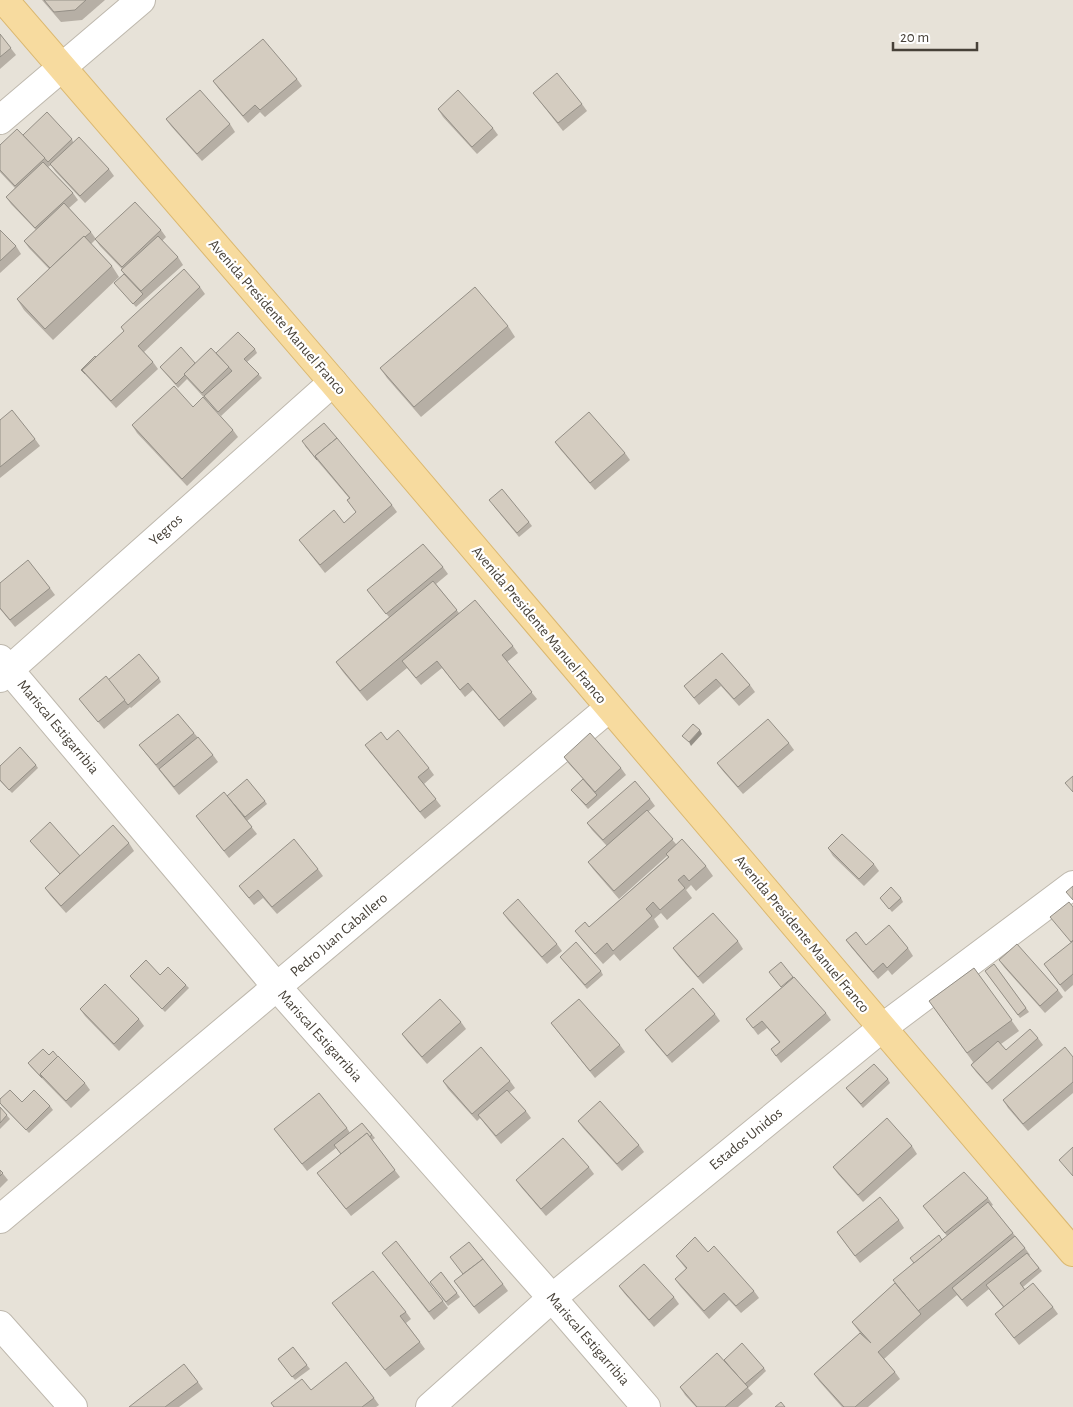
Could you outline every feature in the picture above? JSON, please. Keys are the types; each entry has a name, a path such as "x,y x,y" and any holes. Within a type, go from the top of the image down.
{"main road":[{"name":"Avenida Presidente Manuel Franco","path":"4,0 333,382 1073,1252"}],"street":[{"path":"0,120 141,0"},
{"name":"Yegros","path":"3,669 333,382"},
{"name":"Mariscal Estigarribia","path":"3,669 277,987 646,1407"},
{"name":"Pedro Juan Caballero","path":"0,1220 609,708"},
{"name":"Estados Unidos","path":"430,1407 552,1298 882,1028 1073,885"},
{"path":"0,1325 73,1407"}],"shaded area":[{"path":"0,0 1073,0 1073,1407 0,1407"}],"building":[{"path":"44,0 86,0 75,10 54,12"},
{"path":"0,34 11,48 0,57"},
{"path":"263,39 297,79 260,110 255,105 243,116 213,81"},
{"path":"557,73 582,104 558,123 533,93"},
{"path":"200,90 230,124 197,154 166,119"},
{"path":"458,90 493,128 472,147 438,109"},
{"path":"47,112 72,139 48,162 23,135"},
{"path":"17,129 45,158 15,186 0,170 0,145"},
{"path":"79,137 109,169 80,196 50,164"},
{"path":"43,162 73,193 35,228 6,197"},
{"path":"135,202 161,230 122,267 95,239"},
{"path":"64,203 91,232 84,236 50,268 24,241"},
{"path":"0,230 16,246 0,261"},
{"path":"84,236 112,266 45,329 17,299"},
{"path":"158,236 178,257 141,291 121,270"},
{"path":"184,269 200,287 138,346 153,362 111,401 82,370 124,331 121,327"},
{"path":"124,274 143,294 133,304 114,283"},
{"path":"475,287 508,326 414,407 380,368"},
{"path":"238,332 255,349 244,359 259,374 218,412 204,396 232,371 216,353"},
{"path":"181,347 195,363 176,384 160,367"},
{"path":"211,348 229,367 202,393 184,374"},
{"path":"95,356 82,370 85,374 81,370"},
{"path":"174,386 193,407 203,397 233,430 182,479 132,425"},
{"path":"12,410 35,439 0,467 0,420"},
{"path":"589,412 625,453 590,483 555,442"},
{"path":"324,423 337,438 315,456 317,460 302,441"},
{"path":"337,438 392,505 320,565 299,540 334,510 344,523 356,512 347,500 350,498 315,456"},
{"path":"502,489 529,522 517,533 489,500"},
{"path":"423,544 443,567 386,614 367,590"},
{"path":"28,560 50,588 10,620 0,608 0,583"},
{"path":"433,581 457,610 360,691 336,662"},
{"path":"475,600 513,646 502,655 532,692 499,720 468,683 460,690 437,661 416,678 402,661"},
{"path":"722,653 750,685 734,699 716,679 694,698 684,686"},
{"path":"139,654 159,678 128,705 108,680"},
{"path":"106,676 125,700 98,722 79,699"},
{"path":"178,714 194,733 156,765 139,745"},
{"path":"768,719 789,743 738,787 717,763"},
{"path":"693,724 700,730 689,742 682,736"},
{"path":"398,730 429,768 418,777 436,799 420,812 365,745 381,732 387,740"},
{"path":"590,733 621,768 595,792 564,757"},
{"path":"198,737 213,755 174,787 159,769"},
{"path":"20,747 36,765 9,790 0,780 0,766"},
{"path":"1073,776 1073,792 1065,783"},
{"path":"247,779 265,801 245,817 227,796"},
{"path":"583,779 597,795 586,805 571,790"},
{"path":"635,781 650,799 603,840 587,823"},
{"path":"224,792 252,827 224,851 196,816"},
{"path":"647,810 673,839 614,891 588,862"},
{"path":"50,822 80,856 60,874 30,841"},
{"path":"113,825 129,843 61,906 45,888"},
{"path":"842,834 874,864 859,879 828,848"},
{"path":"294,839 318,869 272,907 258,890 249,898 239,886"},
{"path":"682,839 706,866 689,881 684,875 678,880 685,888 660,910 653,902 646,909 652,916 613,951 607,943 595,954 575,931 585,922 589,927 669,857 666,854"},
{"path":"1073,886 1073,900 1066,892"},
{"path":"891,887 901,898 889,909 880,898"},
{"path":"518,899 557,944 542,957 503,913"},
{"path":"1069,902 1073,907 1073,940 1071,942 1050,917"},
{"path":"713,913 738,941 698,977 673,948"},
{"path":"889,925 908,948 887,968 883,963 873,972 846,940 856,932 866,945"},
{"path":"1073,941 1073,974 1060,985 1044,964"},
{"path":"576,942 601,971 585,985 560,957"},
{"path":"1017,944 1058,990 1040,1006 999,960"},
{"path":"146,960 160,975 168,967 186,985 162,1009 130,976"},
{"path":"781,962 793,977 781,987 769,972"},
{"path":"994,964 1026,1008 1018,1015 985,971"},
{"path":"974,968 1012,1020 967,1053 929,1001"},
{"path":"794,977 826,1013 776,1056 771,1049 780,1042 762,1021 753,1028 746,1019"},
{"path":"105,984 139,1019 114,1044 80,1009"},
{"path":"693,988 715,1014 667,1056 645,1030"},
{"path":"440,999 461,1022 422,1057 402,1034"},
{"path":"579,999 620,1045 590,1071 551,1023"},
{"path":"1030,1029 1038,1038 987,1083 971,1065 998,1041 1006,1050"},
{"path":"481,1047 510,1081 472,1114 443,1081"},
{"path":"1065,1047 1073,1057 1073,1082 1023,1124 1003,1100"},
{"path":"43,1049 49,1055 53,1051 58,1057 40,1074 42,1078 28,1063"},
{"path":"58,1056 85,1083 66,1101 40,1074"},
{"path":"874,1064 888,1079 861,1104 846,1088"},
{"path":"10,1090 22,1102 34,1090 50,1106 26,1130 0,1103 0,1099"},
{"path":"507,1090 526,1111 496,1136 478,1115"},
{"path":"319,1093 347,1128 302,1164 274,1129"},
{"path":"600,1101 639,1145 617,1164 578,1121"},
{"path":"0,1107 7,1115 0,1123"},
{"path":"887,1118 912,1146 858,1195 833,1167"},
{"path":"362,1123 372,1135 369,1137 367,1133 341,1154 334,1145"},
{"path":"367,1133 395,1170 346,1209 317,1173"},
{"path":"563,1138 589,1167 541,1209 516,1180"},
{"path":"1073,1147 1073,1176 1059,1160"},
{"path":"964,1172 988,1198 945,1233 923,1206"},
{"path":"880,1197 899,1220 855,1256 837,1232"},
{"path":"988,1202 1013,1233 918,1311 893,1280"},
{"path":"939,1235 942,1240 914,1263 910,1258"},
{"path":"1015,1236 1025,1248 962,1300 952,1288"},
{"path":"695,1237 708,1252 714,1246 754,1291 736,1306 724,1293 704,1311 675,1279 687,1268 676,1256"},
{"path":"396,1241 443,1301 429,1312 382,1253"},
{"path":"469,1242 483,1259 463,1274 450,1257"},
{"path":"1027,1253 1039,1268 1020,1283 1025,1290 1004,1307 986,1285"},
{"path":"483,1259 503,1284 474,1307 454,1281"},
{"path":"644,1264 674,1297 649,1320 619,1286"},
{"path":"373,1271 406,1312 400,1316 420,1342 385,1370 332,1303"},
{"path":"441,1272 457,1293 446,1302 430,1282"},
{"path":"895,1283 921,1314 878,1352 895,1372 855,1407 844,1407 814,1374 860,1333 871,1343 852,1322"},
{"path":"1033,1283 1053,1307 1014,1338 995,1314"},
{"path":"742,1343 764,1368 745,1384 724,1360"},
{"path":"293,1347 307,1365 292,1377 278,1359"},
{"path":"717,1353 748,1387 725,1407 697,1407 680,1387"},
{"path":"346,1362 374,1398 362,1407 274,1407 271,1403 302,1379 311,1390"},
{"path":"184,1364 198,1382 165,1407 129,1407"},
{"path":"781,1402 785,1407 775,1407"}]}
